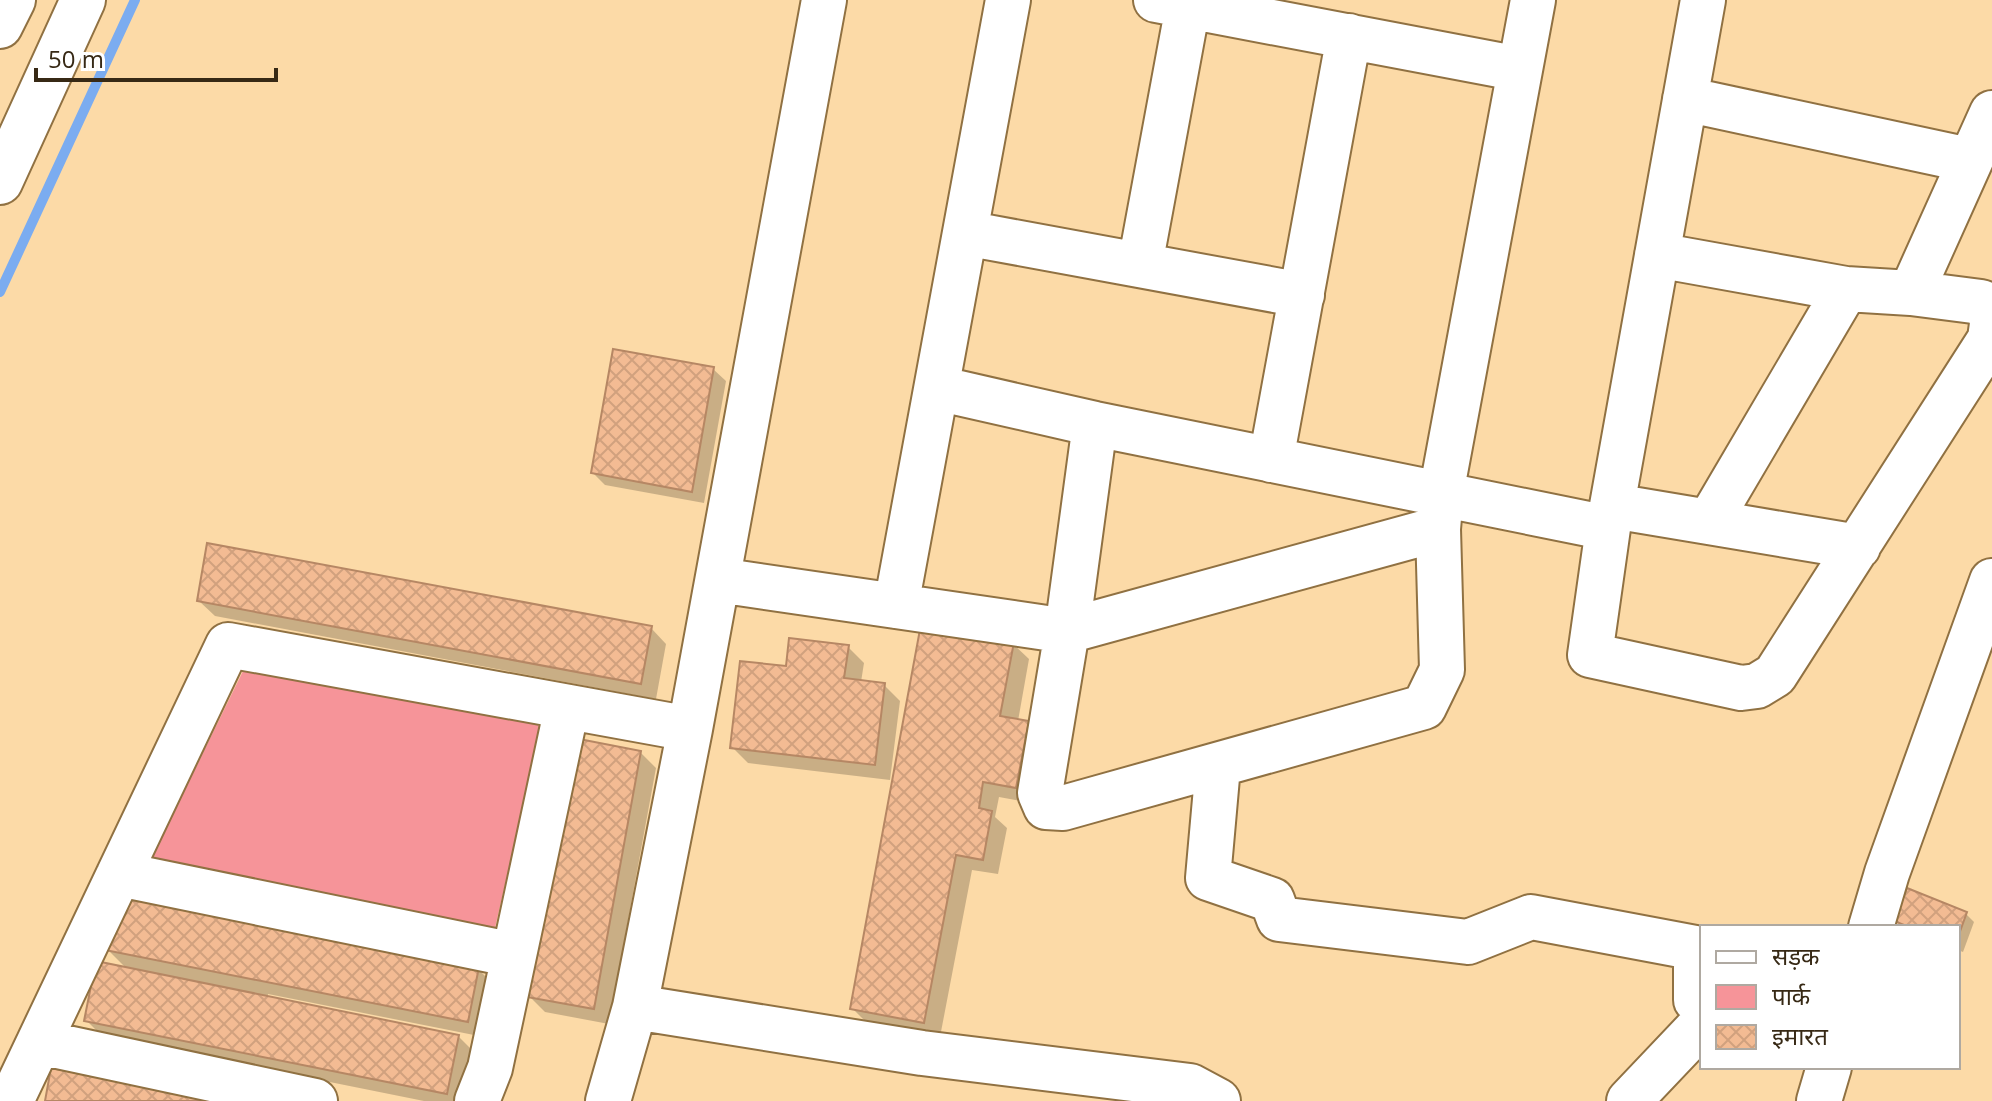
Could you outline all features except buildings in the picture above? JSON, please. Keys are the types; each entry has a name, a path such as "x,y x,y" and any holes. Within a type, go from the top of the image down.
{"street":[{"path":"0,26 13,0"},
{"path":"0,182 83,0"},
{"path":"608,1101 635,1007 690,729 824,0"},
{"path":"896,606 1008,0"},
{"path":"1095,424 1067,631 1040,793 1046,807 1063,808 1424,707 1442,670 1439,512 1533,0"},
{"path":"1703,0 1610,517 1590,655 1741,688 1757,686 1775,675 1990,339 1992,324"},
{"path":"1140,265 1172,3 1520,69"},
{"path":"1271,460 1349,36"},
{"path":"1685,99 1969,160"},
{"path":"1911,293 1992,113"},
{"path":"965,233 1302,295"},
{"path":"1657,255 1846,289 1981,302 1992,316"},
{"path":"1709,522 1846,289"},
{"path":"937,388 1271,460 1439,512 1709,522 1858,547"},
{"path":"718,580 1067,631 1439,512"},
{"path":"1872,925 1887,873 1992,581"},
{"path":"11,1101 228,645 690,729"},
{"path":"477,1101 490,1068 567,707"},
{"path":"1218,766 1208,878 1272,900 1279,919 1468,942 1531,917 1696,948 1696,1000 1700,1003"},
{"path":"119,874 514,955"},
{"path":"635,1007 922,1053 1190,1086 1218,1101"},
{"path":"1629,1101 1700,1026"},
{"path":"39,1042 315,1101"},
{"path":"1819,1101 1828,1069"}],"green space":[{"path":"245,667 542,725 494,932 148,865"}],"waterway":[{"path":"0,292 135,0"}]}
